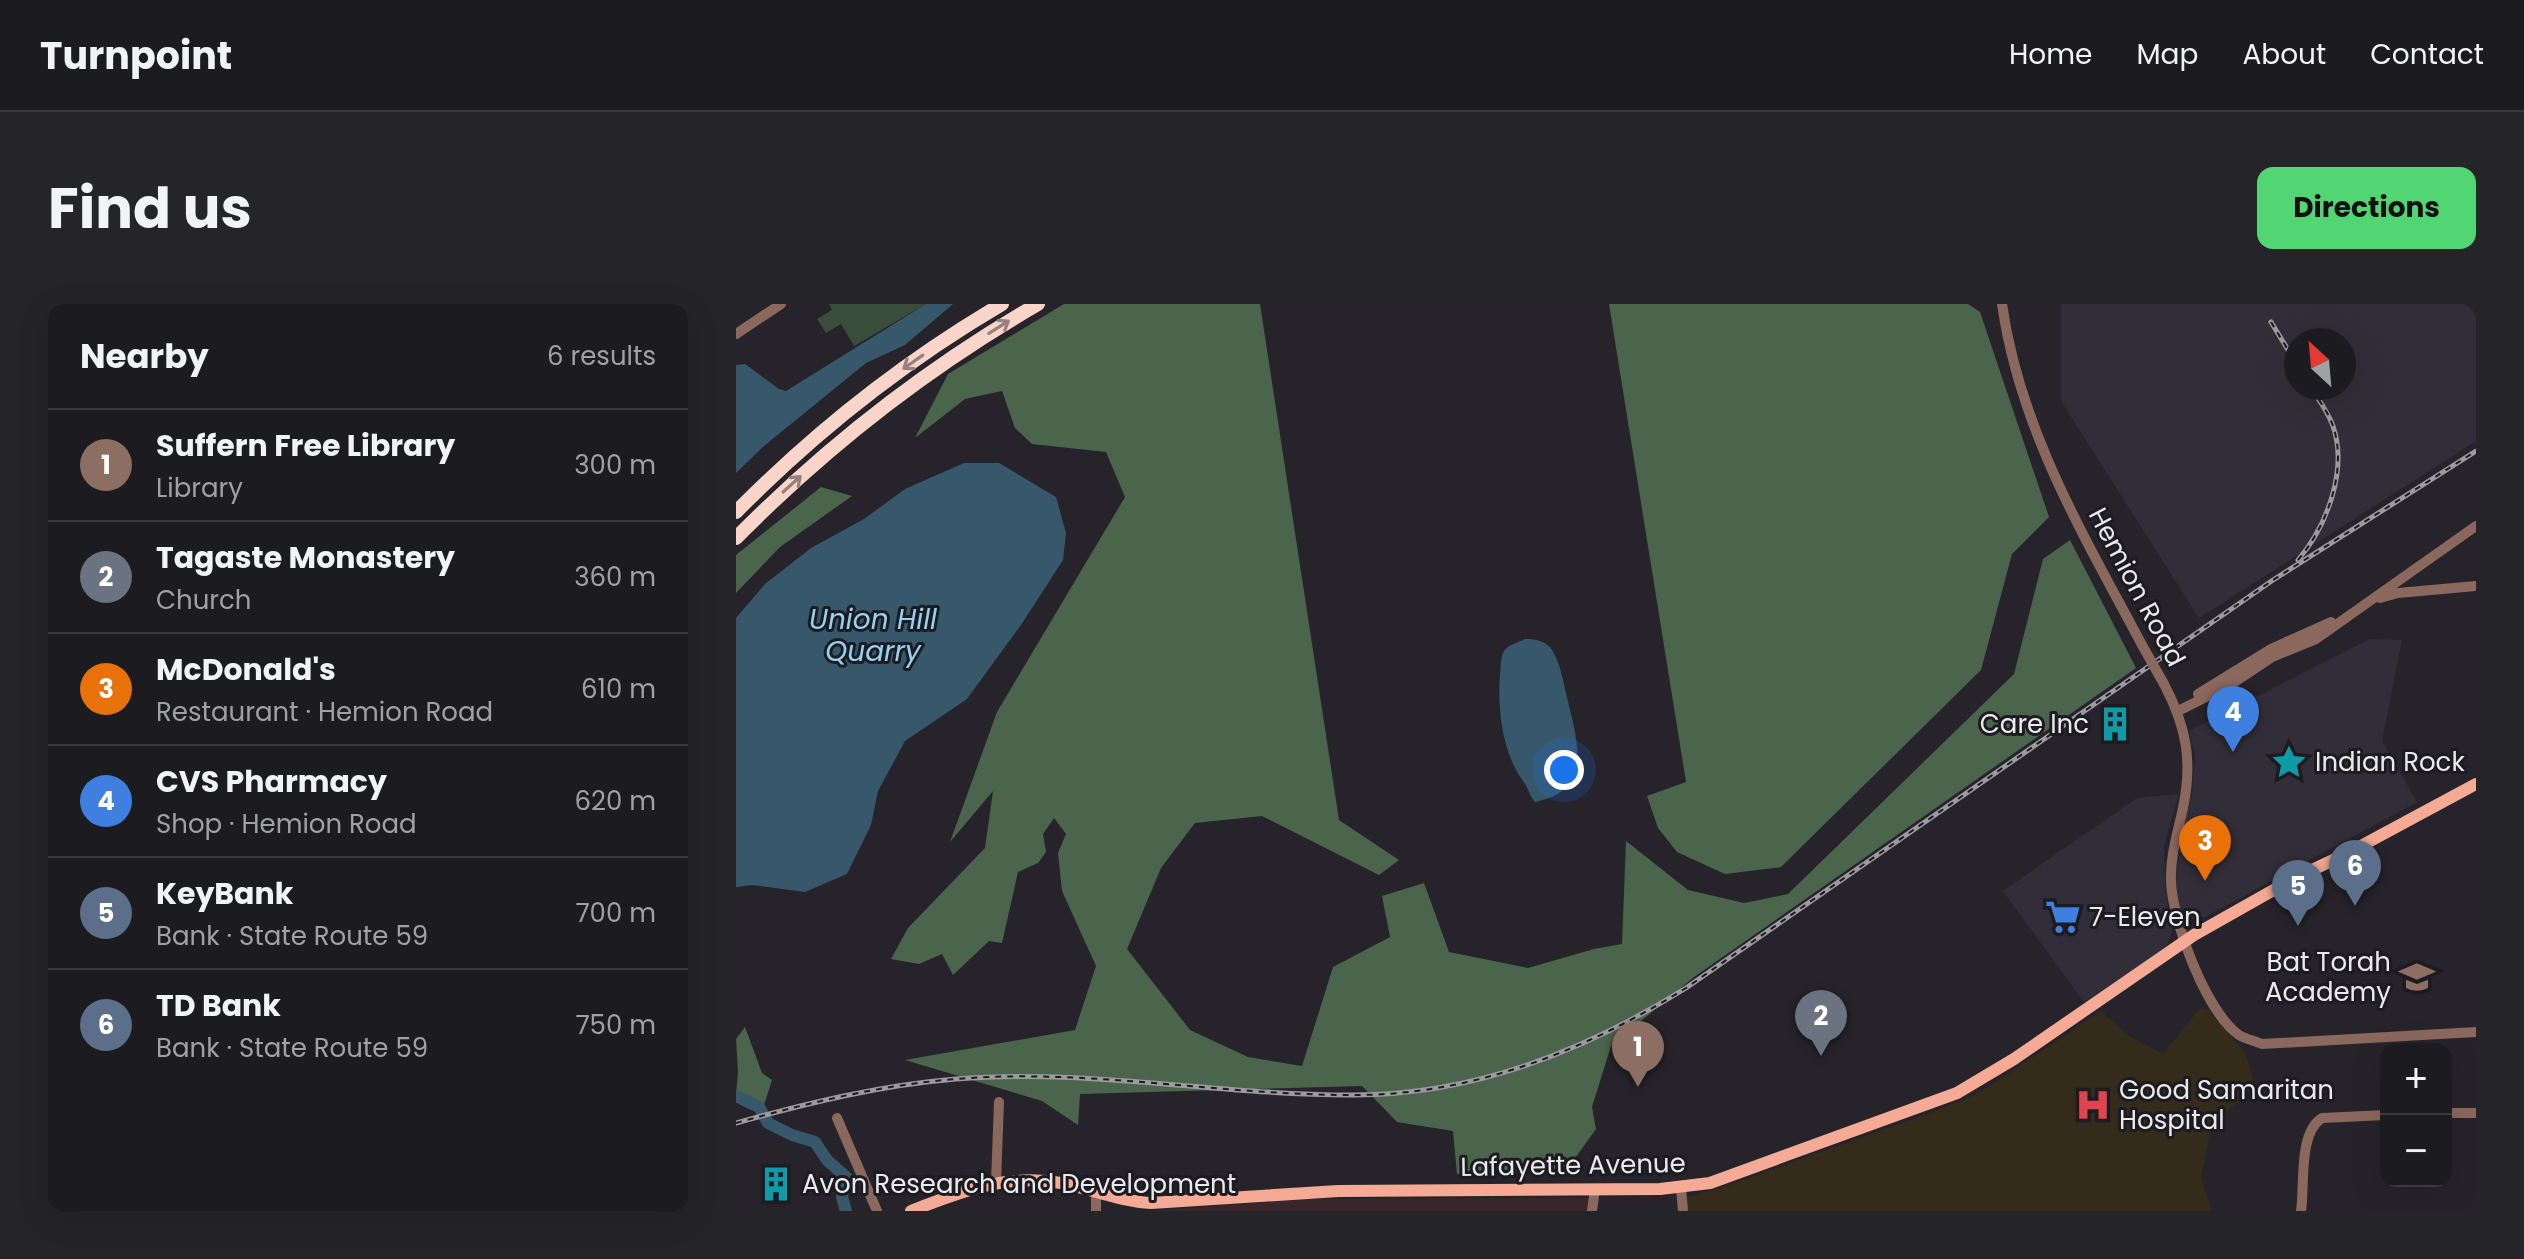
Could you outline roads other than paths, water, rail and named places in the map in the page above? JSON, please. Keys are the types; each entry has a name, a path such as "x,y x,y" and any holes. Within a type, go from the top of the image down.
{"highway":[{"path":"736,512 802,450 862,400 926,353 1002,304"},
{"path":"736,538 785,489 873,414 957,354 1038,304"}],"main road":[{"name":"Lafayette Avenue","path":"911,1211 942,1206 996,1182 1029,1179 1061,1183 1123,1201 1151,1203 1338,1191 1681,1188 1737,1174 1957,1093 1986,1077 2184,943 2293,879 2476,784"}],"street":[{"path":"736,334 781,304"},
{"name":"Hemion Road","path":"2002,304 2013,364 2038,442 2178,711 2188,770 2170,877 2174,910 2184,943 2215,1006 2240,1036 2262,1044 2476,1032"},
{"path":"2178,711 2230,685 2272,657 2316,639 2476,526"},
{"path":"2414,571 2412,584 2426,590"},
{"path":"2371,601 2398,593 2476,586"},
{"path":"996,1182 999,1102"},
{"path":"2452,1113 2476,1113"},
{"path":"2301,1211 2304,1162 2314,1123 2322,1118 2380,1115"},
{"path":"837,1118 877,1211"},
{"path":"1681,1188 1683,1211"},
{"path":"1592,1211 1595,1189"},
{"path":"1096,1193 1096,1211"}],"water":[{"path":"926,304 953,304 905,345 866,363 764,446 736,473 736,365 745,364 786,391"},
{"name":"Union Hill Quarry","path":"964,463 999,463 1056,497 1066,533 1063,560 967,699 905,741 878,791 871,825 847,874 805,892 752,885 736,887 736,618 765,584 811,548 864,519 905,489"},
{"path":"1525,639 1544,643 1555,655 1577,746 1574,775 1567,787 1554,796 1535,802 1516,770 1506,745 1500,703 1504,651"}],"waterway":[{"path":"736,1096 759,1107 768,1123 815,1142 827,1160 846,1177 842,1197 846,1211"}],"railway":[{"path":"2271,322 2284,343"},
{"path":"2298,560 2326,514 2336,479 2337,443 2333,426 2319,400"},
{"path":"736,1123 872,1090 956,1079 1054,1077 1350,1095 1439,1088 1526,1066 1608,1031 1686,988 2273,580 2476,451"}],"place":[{"name":"Care Inc","path":"2115,724"},
{"name":"CVS Pharmacy","path":"2233,752"},
{"name":"Indian Rock","path":"2289,762"},
{"name":"McDonald's","path":"2205,881"},
{"name":"TD Bank","path":"2355,906"},
{"name":"7-Eleven","path":"2063,917"},
{"name":"KeyBank","path":"2298,926"},
{"name":"Bat Torah Academy","path":"2417,977"},
{"name":"Tagaste Monastery","path":"1821,1056"},
{"name":"Suffern Free Library","path":"1638,1087"},
{"name":"Good Samaritan Hospital","path":"2093,1105"},
{"name":"Avon Research and Development","path":"776,1184"}]}
